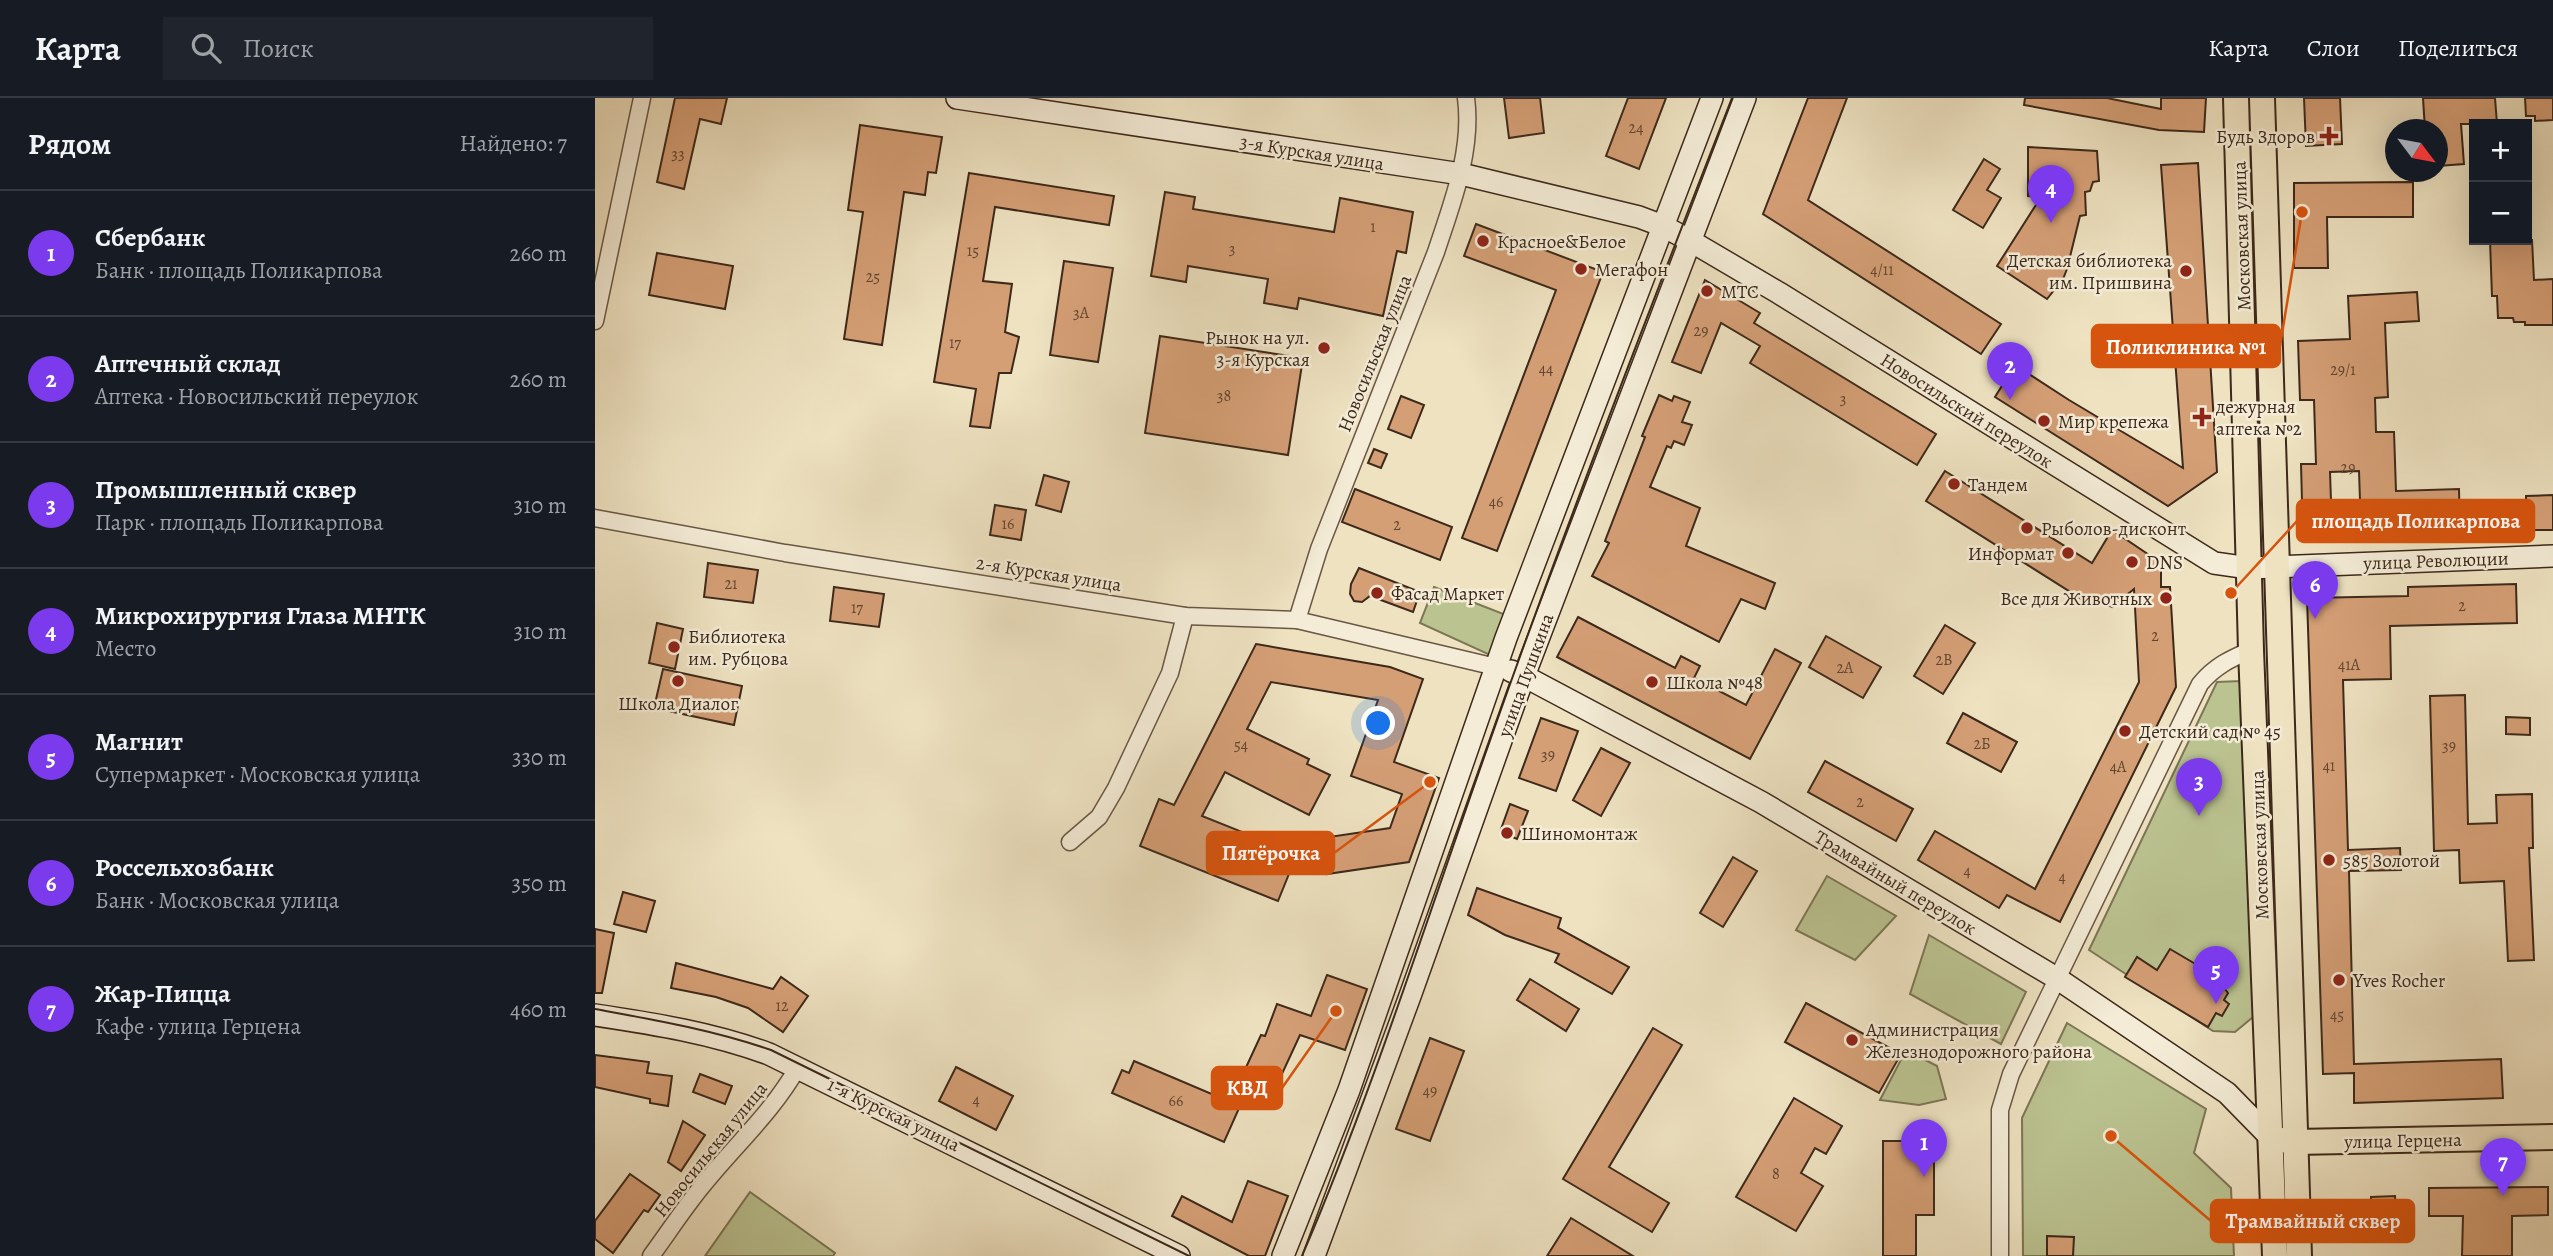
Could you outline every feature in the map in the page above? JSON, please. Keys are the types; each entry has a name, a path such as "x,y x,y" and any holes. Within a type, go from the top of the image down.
{"main road":[{"name":"3-я Курская улица","path":"957,98 1461,174 1639,217 1663,226"},
{"name":"улица Пушкина","path":"1283,1256 1349,1090 1496,667 1712,98"},
{"name":"улица Пушкина","path":"1317,1252 1524,676 1745,98"},
{"name":"Московская улица","path":"2236,98 2249,568 2275,1256"},
{"name":"Московская улица","path":"2262,98 2299,1256"},
{"name":"Новосильский переулок","path":"1663,226 1779,293 2186,548 2214,563 2249,568 2278,567"},
{"name":"улица Революции","path":"2278,567 2553,556"},
{"name":"Трамвайный переулок","path":"1496,667 1524,676 1761,802 2058,979 2227,1093 2271,1138"},
{"name":"1-я Курская улица","path":"595,1015 685,1029 728,1039 798,1067 1178,1256"},
{"name":"улица Герцена","path":"2271,1138 2295,1142 2553,1137"}],"street":[{"path":"595,321 642,98"},
{"name":"Новосильская улица","path":"1297,620 1319,550 1436,252 1461,174 1469,120 1466,98"},
{"name":"2-я Курская улица","path":"595,518 785,553 1185,616 1297,620 1496,667"},
{"path":"1070,842 1099,817 1116,788 1170,673 1185,616"},
{"path":"2000,1256 2000,1110 2011,1074 2200,684 2222,662 2252,650"},
{"name":"Новосильская улица","path":"651,1256 703,1185 784,1092 798,1067"}],"green space":[{"path":"1434,587 1506,615 1490,655 1420,623"},
{"path":"2241,681 2253,1017 2235,1032 2213,1031 2089,950 2217,682"},
{"path":"1827,876 1896,916 1855,960 1796,930"},
{"path":"1929,935 2026,992 2001,1044 1910,994"},
{"path":"2067,1023 2206,1109 2194,1153 2231,1188 2234,1256 2023,1256 2022,1118"},
{"path":"1906,1050 1937,1066 1946,1099 1919,1105 1880,1100"},
{"path":"750,1192 835,1253 833,1256 705,1256"}],"building":[{"path":"675,98 727,98 721,124 700,119 684,189 657,182"},
{"path":"1504,98 1540,98 1544,133 1509,138"},
{"path":"1628,98 1666,98 1639,169 1606,156"},
{"path":"1808,98 1847,98 1808,200 2001,324 1981,354 1763,214"},
{"path":"2025,98 2107,98 2161,109 2161,98 2206,98 2204,132 2159,130 2024,105"},
{"path":"2304,98 2340,98 2342,144 2306,146"},
{"path":"2423,98 2495,98 2497,119 2469,119 2469,124 2461,124 2464,164 2448,165 2448,119 2424,119"},
{"path":"2525,98 2553,98 2553,120 2535,121 2535,116 2526,116"},
{"path":"860,125 942,137 936,173 928,172 925,195 904,192 882,345 844,339 863,212 848,210"},
{"path":"2028,147 2097,151 2099,181 2093,182 2090,191 2085,192 2086,215 2080,216 2067,269 2063,279 2047,299 1997,266 2041,197 2028,196"},
{"path":"1984,159 2000,169 1987,190 2001,198 1983,228 1953,210"},
{"name":"Детская библиотека им. Пришвина","path":"2198,163 2217,472 2168,506 1995,397 2015,365 2183,468 2161,165"},
{"path":"969,173 1114,196 1109,225 995,207 983,281 1012,284 1005,332 1019,337 1011,373 999,373 990,428 970,426 976,389 934,382"},
{"path":"2413,182 2413,217 2327,217 2328,268 2294,268 2294,183"},
{"path":"1165,192 1195,197 1193,209 1334,232 1340,198 1413,212 1406,253 1397,251 1383,316 1299,298 1297,309 1264,303 1268,279 1188,266 1186,282 1151,276"},
{"path":"1476,224 1603,272 1497,551 1462,538 1556,290 1464,256"},
{"path":"2532,240 2534,280 2553,279 2553,325 2525,325 2525,322 2514,322 2513,318 2498,318 2497,296 2492,296 2490,245 2532,245"},
{"path":"657,253 733,266 725,309 649,295"},
{"path":"1064,261 1113,268 1098,362 1050,355"},
{"path":"1705,280 1760,313 1754,323 1936,434 1917,465 1750,363 1760,346 1721,323 1701,373 1672,362"},
{"path":"2417,292 2419,321 2385,323 2388,397 2375,398 2376,432 2394,432 2396,491 2459,489 2460,533 2303,539 2301,464 2316,464 2314,400 2300,400 2298,341 2350,339 2348,296","holes":["2359,471 2360,500 2331,501 2330,472"]},
{"path":"1160,336 1303,358 1288,455 1145,433"},
{"path":"1659,395 1672,401 1674,396 1690,402 1682,422 1692,425 1684,445 1674,441 1671,448 1667,446 1650,487 1700,508 1686,546 1775,583 1765,609 1741,599 1719,642 1592,576 1609,543 1605,541"},
{"path":"1401,396 1424,405 1411,438 1388,429"},
{"path":"1374,449 1387,454 1381,468 1368,463"},
{"path":"1945,471 2092,563 2112,530 2161,563 2161,587 2170,587 2176,687 2060,922 2007,895 1999,908 1918,860 1935,831 2035,889 2139,682 2134,589 2112,607 2092,596 2088,603 1926,501"},
{"path":"1044,475 1069,482 1061,512 1036,505"},
{"path":"1355,489 1452,527 1440,560 1342,522"},
{"path":"2553,495 2553,530 2526,530 2526,496"},
{"path":"995,505 1026,510 1021,540 990,535"},
{"path":"708,563 758,570 753,603 704,597"},
{"path":"1359,568 1420,592 1413,612 1370,596 1362,602 1354,601 1350,594 1351,584"},
{"path":"2516,584 2517,623 2390,626 2391,679 2343,680 2348,850 2400,848 2401,870 2349,871 2354,1064 2501,1059 2503,1098 2354,1103 2354,1073 2323,1074 2307,598 2408,596 2408,587"},
{"path":"834,587 884,594 879,627 830,621"},
{"path":"1578,617 1675,668 1681,656 1700,666 1694,678 1746,705 1775,649 1801,663 1750,759 1557,657"},
{"path":"657,623 683,629 675,669 649,663"},
{"path":"1945,625 1975,643 1943,694 1914,676"},
{"path":"1826,636 1881,667 1863,698 1809,667"},
{"path":"1256,644 1390,667 1423,679 1394,762 1439,778 1409,862 1327,874 1322,838 1390,828 1402,794 1351,776 1378,700 1271,682 1247,729 1309,759 1307,764 1330,775 1309,815 1225,772 1202,816 1297,854 1278,901 1140,846 1159,799 1174,805"},
{"name":"Школа Диалог","path":"663,669 742,686 734,725 654,708"},
{"path":"2465,695 2468,824 2497,823 2496,795 2532,794 2533,848 2529,848 2534,960 2508,961 2504,881 2460,883 2459,850 2434,851 2430,696"},
{"path":"1963,713 2017,742 2001,772 1947,743"},
{"path":"2506,717 2530,718 2530,735 2506,734"},
{"path":"1541,718 1578,731 1556,791 1519,778"},
{"path":"1601,748 1630,763 1601,816 1573,800"},
{"path":"1825,761 1913,809 1896,841 1808,792"},
{"path":"1510,804 1528,811 1517,839 1500,832"},
{"path":"1733,857 1757,871 1723,927 1700,913"},
{"path":"1477,888 1561,918 1558,928 1629,967 1612,994 1555,962 1559,954 1505,935 1468,915"},
{"path":"623,892 655,901 646,932 614,924"},
{"path":"595,929 614,933 602,993 595,993"},
{"path":"2170,949 2214,975 2228,993 2224,1000 2229,1004 2222,1016 2216,1013 2208,1027 2125,977 2137,957 2157,970"},
{"path":"676,963 773,989 781,977 808,996 783,1032 748,1008 716,997 671,988"},
{"path":"1327,975 1367,989 1345,1050 1300,1035 1267,1106 1235,1091 1261,1035 1265,1036 1277,1004 1311,1016"},
{"path":"1530,979 1579,1009 1566,1031 1517,1000"},
{"path":"1806,1003 1901,1054 1879,1093 1785,1042"},
{"path":"1653,1028 1682,1045 1609,1167 1669,1203 1652,1232 1563,1179"},
{"path":"1430,1038 1464,1051 1430,1141 1396,1129"},
{"path":"595,1055 649,1062 647,1073 672,1076 668,1106 650,1103 650,1099 595,1087"},
{"path":"1134,1061 1240,1106 1224,1142 1112,1093 1122,1070 1129,1073"},
{"path":"956,1067 1013,1096 996,1130 939,1101"},
{"path":"700,1074 732,1086 725,1104 693,1092"},
{"path":"1794,1098 1842,1126 1826,1154 1815,1148 1801,1173 1823,1186 1796,1231 1736,1197"},
{"path":"683,1121 705,1135 681,1171 668,1162"},
{"path":"1883,1141 1934,1141 1934,1215 1916,1215 1916,1256 1883,1256"},
{"path":"630,1174 660,1195 648,1212 644,1210 613,1253 595,1239 595,1221"},
{"path":"1248,1181 1288,1196 1265,1256 1249,1256 1172,1216 1182,1196 1232,1222"},
{"path":"2548,1187 2548,1215 2512,1216 2512,1256 2462,1256 2463,1216 2429,1216 2429,1188"},
{"path":"2395,1196 2396,1223 2371,1224 2371,1197"},
{"path":"1571,1218 1633,1256 1547,1256"},
{"path":"2047,1236 2074,1237 2073,1256 2047,1256"}],"tram line":[{"path":"1302,1256 1376,1068 1576,504 1732,98"},
{"path":"595,1009 706,1031 771,1050 1189,1256"}],"place":[{"name":"Будь Здоров","path":"2329,136"},
{"name":"Поликлиника №1","path":"2302,212"},
{"name":"Микрохирургия Глаза МНТК","path":"2051,223"},
{"name":"Красное&Белое","path":"1483,241"},
{"name":"Мегафон","path":"1581,269"},
{"name":"Детская библиотека им. Пришвина","path":"2186,271"},
{"name":"МТС","path":"1707,291"},
{"name":"Рынок на ул. 3-я Курская","path":"1324,348"},
{"name":"Аптечный склад","path":"2010,400"},
{"name":"дежурная аптека №2","path":"2202,417"},
{"name":"Мир крепежа","path":"2044,421"},
{"name":"Тандем","path":"1954,484"},
{"name":"Рыболов-дисконт","path":"2027,528"},
{"name":"Информат","path":"2068,553"},
{"name":"DNS","path":"2132,562"},
{"name":"Фасад Маркет","path":"1377,593"},
{"name":"площадь Поликарпова","path":"2231,593"},
{"name":"Все для Животных","path":"2166,598"},
{"name":"Россельхозбанк","path":"2315,619"},
{"name":"Библиотека им. Рубцова","path":"674,647"},
{"name":"Школа Диалог","path":"678,681"},
{"name":"Школа №48","path":"1652,682"},
{"name":"Детский сад № 45","path":"2125,731"},
{"name":"Пятёрочка","path":"1430,782"},
{"name":"Промышленный сквер","path":"2199,816"},
{"name":"Шиномонтаж","path":"1507,833"},
{"name":"585 Золотой","path":"2329,860"},
{"name":"Yves Rocher","path":"2339,980"},
{"name":"Магнит","path":"2216,1004"},
{"name":"КВД","path":"1336,1011"},
{"name":"Администрация Железнодорожного района","path":"1852,1040"},
{"name":"Трамвайный сквер","path":"2111,1136"},
{"name":"Сбербанк","path":"1924,1177"},
{"name":"Жар-Пицца","path":"2503,1196"}]}
